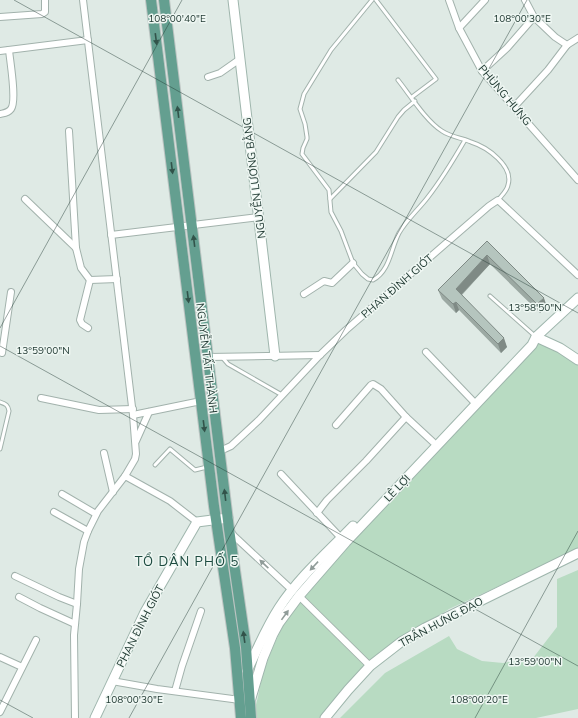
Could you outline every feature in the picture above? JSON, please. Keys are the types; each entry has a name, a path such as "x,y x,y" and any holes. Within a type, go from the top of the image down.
{"main road":[{"name":"NGUYỄN TẤT THÀNH","path":"151,0 209,467 235,648 242,718"},
{"name":"NGUYỄN TẤT THÀNH","path":"164,0 229,529 246,647 251,718"},
{"path":"240,695 247,671"}],"street":[{"path":"0,17 42,14 46,9 45,0"},
{"path":"75,718 74,635 79,569 88,531 96,514 125,476 135,460 136,442 83,0"},
{"name":"NGUYỄN LƯƠNG BẰNG","path":"234,0 275,356"},
{"name":"PHÙNG HƯNG","path":"449,0 460,28 482,71 578,180"},
{"path":"460,28 485,0"},
{"path":"525,0 534,17 546,29 567,45"},
{"path":"482,71 508,48 534,17"},
{"path":"514,107 548,70 567,45 578,38"},
{"path":"0,51 88,40"},
{"path":"0,114 7,113 12,108 14,100 9,50"},
{"path":"208,77 220,73 240,59"},
{"path":"69,131 76,248 81,268 90,280"},
{"path":"25,199 59,230 76,248"},
{"path":"498,200 578,275"},
{"name":"PHAN ĐÌNH GIÓT","path":"220,451 230,446 260,420 320,355 346,330 489,206 498,200"},
{"path":"111,235 259,218"},
{"path":"304,294 324,281 332,284 353,263"},
{"path":"90,280 116,279"},
{"path":"88,328 82,324 80,320 90,280"},
{"path":"2,353 3,328 11,292"},
{"name":"LÊ LỢI","path":"250,702 263,658 273,634 295,593 346,542 435,444 532,345 536,337 578,298"},
{"path":"247,671 272,619 341,538 435,444 528,341 536,337 560,348 578,360"},
{"path":"426,352 473,401"},
{"path":"208,357 320,355"},
{"path":"336,425 373,384 381,389 406,417 435,444"},
{"path":"41,398 99,410 133,412 149,412 201,401"},
{"path":"136,442 149,412"},
{"path":"317,514 327,500 366,461 406,417"},
{"path":"104,453 113,492"},
{"path":"281,474 341,538"},
{"path":"125,476 170,502 197,522 228,518"},
{"path":"62,494 96,514"},
{"path":"54,512 88,531"},
{"name":"PHAN ĐÌNH GIÓT","path":"95,718 145,612 197,522"},
{"path":"229,529 234,536 370,666"},
{"name":"TRẦN HƯNG ĐẠO","path":"325,718 370,666 401,642 425,628 578,553"},
{"path":"15,576 77,604"},
{"path":"19,597 75,624"},
{"path":"175,691 201,611"},
{"path":"0,712 36,640"},
{"path":"0,657 22,667"},
{"path":"112,681 175,691 240,695"}],"lane":[{"path":"372,0 330,50 304,94 300,104 307,137 302,154 327,186 331,212 341,231 353,263 362,274 371,280 381,274 386,267 401,229 429,195 465,140"},
{"path":"330,199 376,152 398,117 413,99 436,80 376,0"},
{"path":"398,80 440,130 451,136 472,142 488,150 506,168 509,178 508,185 498,200"},
{"path":"490,296 536,337"},
{"path":"222,357 232,366 282,395"},
{"path":"0,402 6,404 9,411 0,448"},
{"path":"155,465 170,449 195,470 209,467"}],"green space":[{"path":"536,337 578,360 578,550 449,609 401,642 370,666 325,718 254,718 264,670 280,633 299,596"},
{"path":"578,570 578,709 536,718 340,718 385,673 449,636 457,649 482,661 503,663 533,658 557,627 557,579"}],"building":[{"path":"487,241 544,298 537,304 487,255 456,289 504,338 498,344 456,302 453,304 438,290"}],"district":[{"name":"TỔ DÂN PHỐ 5","path":"187,561"}]}
